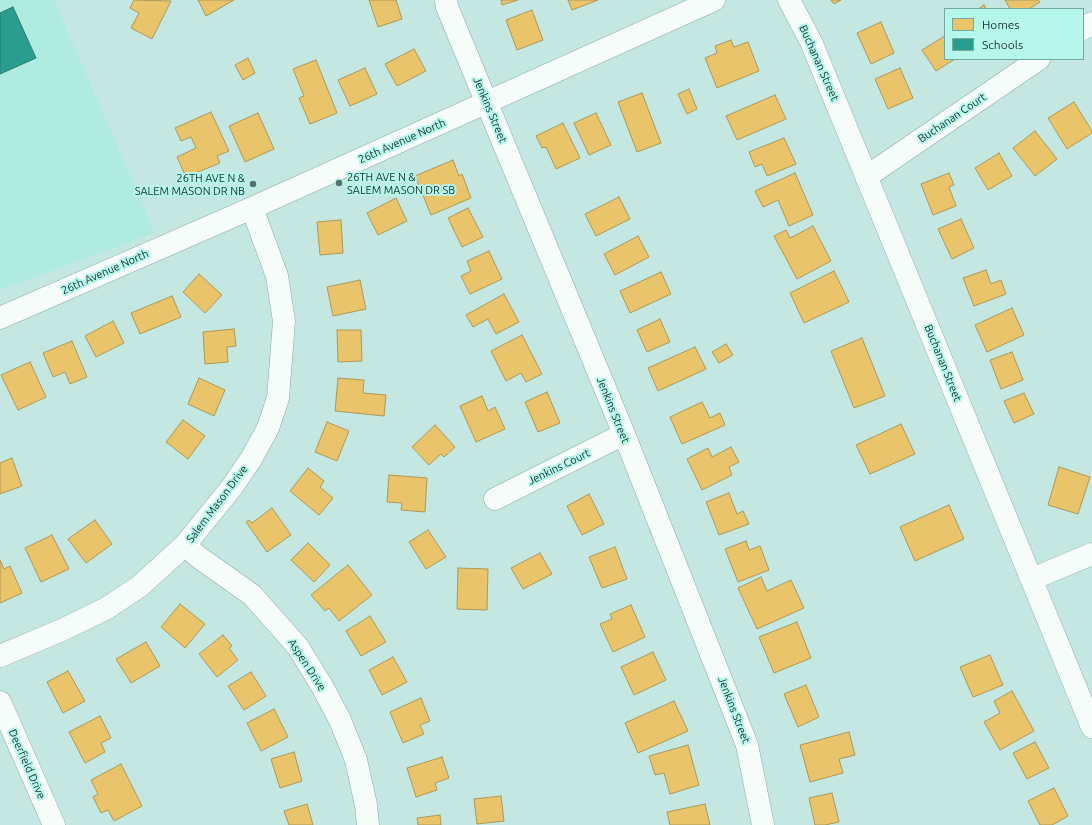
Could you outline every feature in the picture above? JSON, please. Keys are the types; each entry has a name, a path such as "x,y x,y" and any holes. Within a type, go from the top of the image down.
{"street":[{"name":"Jenkins Street","path":"446,0 447,7 624,434 747,745 763,825"},
{"name":"26th Avenue North","path":"0,318 252,208 714,0"},
{"name":"Buchanan Street","path":"789,0 812,44 1092,727"},
{"name":"Buchanan Court","path":"866,177 1038,60"},
{"name":"Salem Mason Drive","path":"0,656 62,630 107,608 140,586 185,545 232,487 251,459 268,428 278,398 284,321 277,276 252,208"},
{"name":"Jenkins Court","path":"495,499 624,434"},
{"name":"Aspen Drive","path":"185,545 252,595 298,648 322,686 340,720 356,760 366,804 368,825"},
{"path":"1032,579 1092,554"},
{"name":"Deerfield Drive","path":"0,702 54,825"}],"shaded area":[{"path":"0,0 54,0 155,233 0,290"}],"building: Homes":[{"path":"134,0 171,1 152,39 131,28 139,13 130,8"},
{"path":"198,0 234,0 206,16"},
{"path":"369,0 396,0 402,19 378,27"},
{"path":"501,0 518,0 502,5"},
{"path":"568,0 598,0 572,10"},
{"path":"831,0 841,0 834,4"},
{"path":"1005,0 1038,0 1040,2 1031,8 1009,8"},
{"path":"532,10 543,40 517,50 506,20"},
{"path":"881,22 894,53 871,64 857,33"},
{"path":"944,37 944,60 953,60 936,71 922,50"},
{"path":"731,40 734,47 748,42 759,71 717,88 705,58 717,53 715,46"},
{"path":"414,49 426,71 397,86 385,64"},
{"path":"248,58 255,73 243,80 235,65"},
{"path":"316,60 337,113 310,124 299,98 304,96 293,69"},
{"path":"365,68 377,94 350,106 338,80"},
{"path":"900,68 913,98 888,109 875,79"},
{"path":"689,89 697,109 687,114 678,94"},
{"path":"642,93 661,143 637,152 618,102"},
{"path":"775,95 786,119 737,140 726,116"},
{"path":"1074,102 1092,133 1067,149 1048,118"},
{"path":"211,112 229,151 217,156 220,163 186,177 177,157 196,148 191,137 181,141 175,128"},
{"path":"258,113 274,149 245,162 229,126"},
{"path":"596,113 611,145 589,155 574,123"},
{"path":"563,123 580,158 556,169 546,147 542,148 536,136"},
{"path":"1035,131 1057,159 1035,176 1013,148"},
{"path":"784,138 796,164 767,176 762,164 755,167 749,152"},
{"path":"999,153 1012,176 988,190 975,168"},
{"path":"453,160 459,176 462,174 471,198 431,215 415,176"},
{"path":"795,173 813,215 789,226 778,200 763,207 755,191"},
{"path":"949,173 954,185 949,187 956,206 933,215 921,184"},
{"path":"619,197 630,219 596,236 585,214"},
{"path":"396,198 407,221 378,235 367,213"},
{"path":"468,208 483,237 462,247 448,218"},
{"path":"961,219 974,248 952,259 938,229"},
{"path":"341,220 343,253 320,255 317,222"},
{"path":"813,226 831,261 797,279 774,236 786,230 790,238"},
{"path":"638,236 649,257 615,275 604,254"},
{"path":"489,251 502,279 470,294 461,276 471,271 467,261"},
{"path":"986,270 991,284 1001,280 1006,294 974,306 963,278"},
{"path":"834,271 849,302 804,323 790,293"},
{"path":"661,272 671,294 630,313 620,291"},
{"path":"199,274 222,295 205,313 183,292"},
{"path":"360,280 366,309 333,316 327,287"},
{"path":"504,294 519,322 496,334 488,319 473,327 466,315"},
{"path":"172,296 181,317 140,334 131,313"},
{"path":"1012,308 1024,335 987,352 975,325"},
{"path":"660,319 670,342 647,352 637,330"},
{"path":"113,321 124,343 96,357 85,336"},
{"path":"234,329 236,346 227,347 228,362 205,364 203,332"},
{"path":"337,330 361,330 362,361 338,362"},
{"path":"522,335 542,374 526,382 521,373 506,381 491,351"},
{"path":"862,338 885,396 854,408 831,351"},
{"path":"72,341 87,377 70,384 65,372 53,377 43,353"},
{"path":"726,344 733,355 719,363 712,352"},
{"path":"695,347 706,369 658,391 648,368"},
{"path":"1012,352 1023,380 1001,389 990,360"},
{"path":"30,362 46,397 18,410 1,375"},
{"path":"199,378 225,390 214,416 188,404"},
{"path":"338,378 364,380 363,393 386,395 384,416 335,411"},
{"path":"547,392 560,423 538,432 525,402"},
{"path":"1024,393 1034,414 1014,423 1004,401"},
{"path":"482,396 488,411 495,407 505,429 476,442 460,406"},
{"path":"702,402 710,418 720,413 725,425 682,444 670,417"},
{"path":"183,420 205,436 188,459 166,442"},
{"path":"327,422 349,431 337,461 315,452"},
{"path":"901,424 915,454 870,474 856,445"},
{"path":"435,425 455,447 444,457 441,454 429,465 412,447"},
{"path":"731,447 739,462 729,467 732,475 702,490 687,459 708,448 712,457"},
{"path":"12,458 22,486 0,494 0,463"},
{"path":"1059,467 1090,477 1078,514 1048,505"},
{"path":"308,468 324,481 320,487 333,498 319,515 290,491"},
{"path":"389,475 427,478 425,512 401,510 402,503 387,502"},
{"path":"729,493 737,514 743,511 749,524 719,535 706,502"},
{"path":"589,494 604,524 582,535 567,506"},
{"path":"949,505 964,539 915,561 900,527"},
{"path":"272,508 291,535 267,552 246,522 249,520 252,523"},
{"path":"95,520 112,544 86,563 68,539"},
{"path":"428,530 446,557 426,569 409,542"},
{"path":"52,535 69,569 41,582 25,548"},
{"path":"746,541 749,550 760,546 769,570 738,582 725,549"},
{"path":"308,543 330,565 314,582 291,560"},
{"path":"615,547 627,579 602,588 589,557"},
{"path":"540,553 552,574 523,589 511,568"},
{"path":"0,560 4,569 10,566 22,593 0,603"},
{"path":"348,565 372,595 339,621 329,608 325,611 311,595"},
{"path":"458,568 488,569 487,610 457,609"},
{"path":"761,577 767,591 791,580 804,608 757,629 738,588"},
{"path":"180,604 205,624 185,648 161,627"},
{"path":"631,605 645,637 613,652 600,624 612,619 610,614"},
{"path":"370,616 386,642 361,656 346,631"},
{"path":"797,622 811,658 774,673 759,637"},
{"path":"223,635 232,646 229,648 238,660 217,677 199,654"},
{"path":"146,642 160,666 131,683 116,659"},
{"path":"653,652 666,680 634,695 621,667"},
{"path":"990,655 1003,685 973,697 960,667"},
{"path":"393,657 407,682 382,695 369,670"},
{"path":"68,671 85,701 63,713 47,682"},
{"path":"251,672 266,696 244,710 228,686"},
{"path":"806,685 819,717 798,727 784,694"},
{"path":"1012,691 1034,731 1000,750 984,722 1000,713 994,701"},
{"path":"421,698 430,721 420,725 424,734 403,743 390,712"},
{"path":"674,701 688,731 638,753 625,723"},
{"path":"274,709 288,737 261,751 247,723"},
{"path":"100,716 111,738 101,743 105,752 85,763 69,732"},
{"path":"849,732 855,755 839,759 843,773 810,782 800,745"},
{"path":"1035,742 1049,768 1027,779 1013,753"},
{"path":"688,745 699,785 670,794 664,773 655,775 649,756"},
{"path":"294,752 302,781 280,788 271,759"},
{"path":"442,757 449,778 435,783 437,790 416,797 407,768"},
{"path":"121,764 142,806 114,821 108,810 101,813 93,797 98,794 91,780"},
{"path":"1054,788 1068,816 1052,825 1040,825 1028,801"},
{"path":"832,793 839,822 825,825 815,825 809,798"},
{"path":"501,796 504,821 477,824 474,799"},
{"path":"307,804 313,825 289,825 284,811"},
{"path":"705,804 710,825 670,825 667,812"},
{"path":"440,815 441,825 418,825 417,818"}],"building: Schools":[{"path":"13,7 36,58 0,74 0,13"}],"place":[{"name":"26TH AVE N & SALEM MASON DR SB","path":"339,183"},
{"name":"26TH AVE N & SALEM MASON DR NB","path":"253,184"}]}
